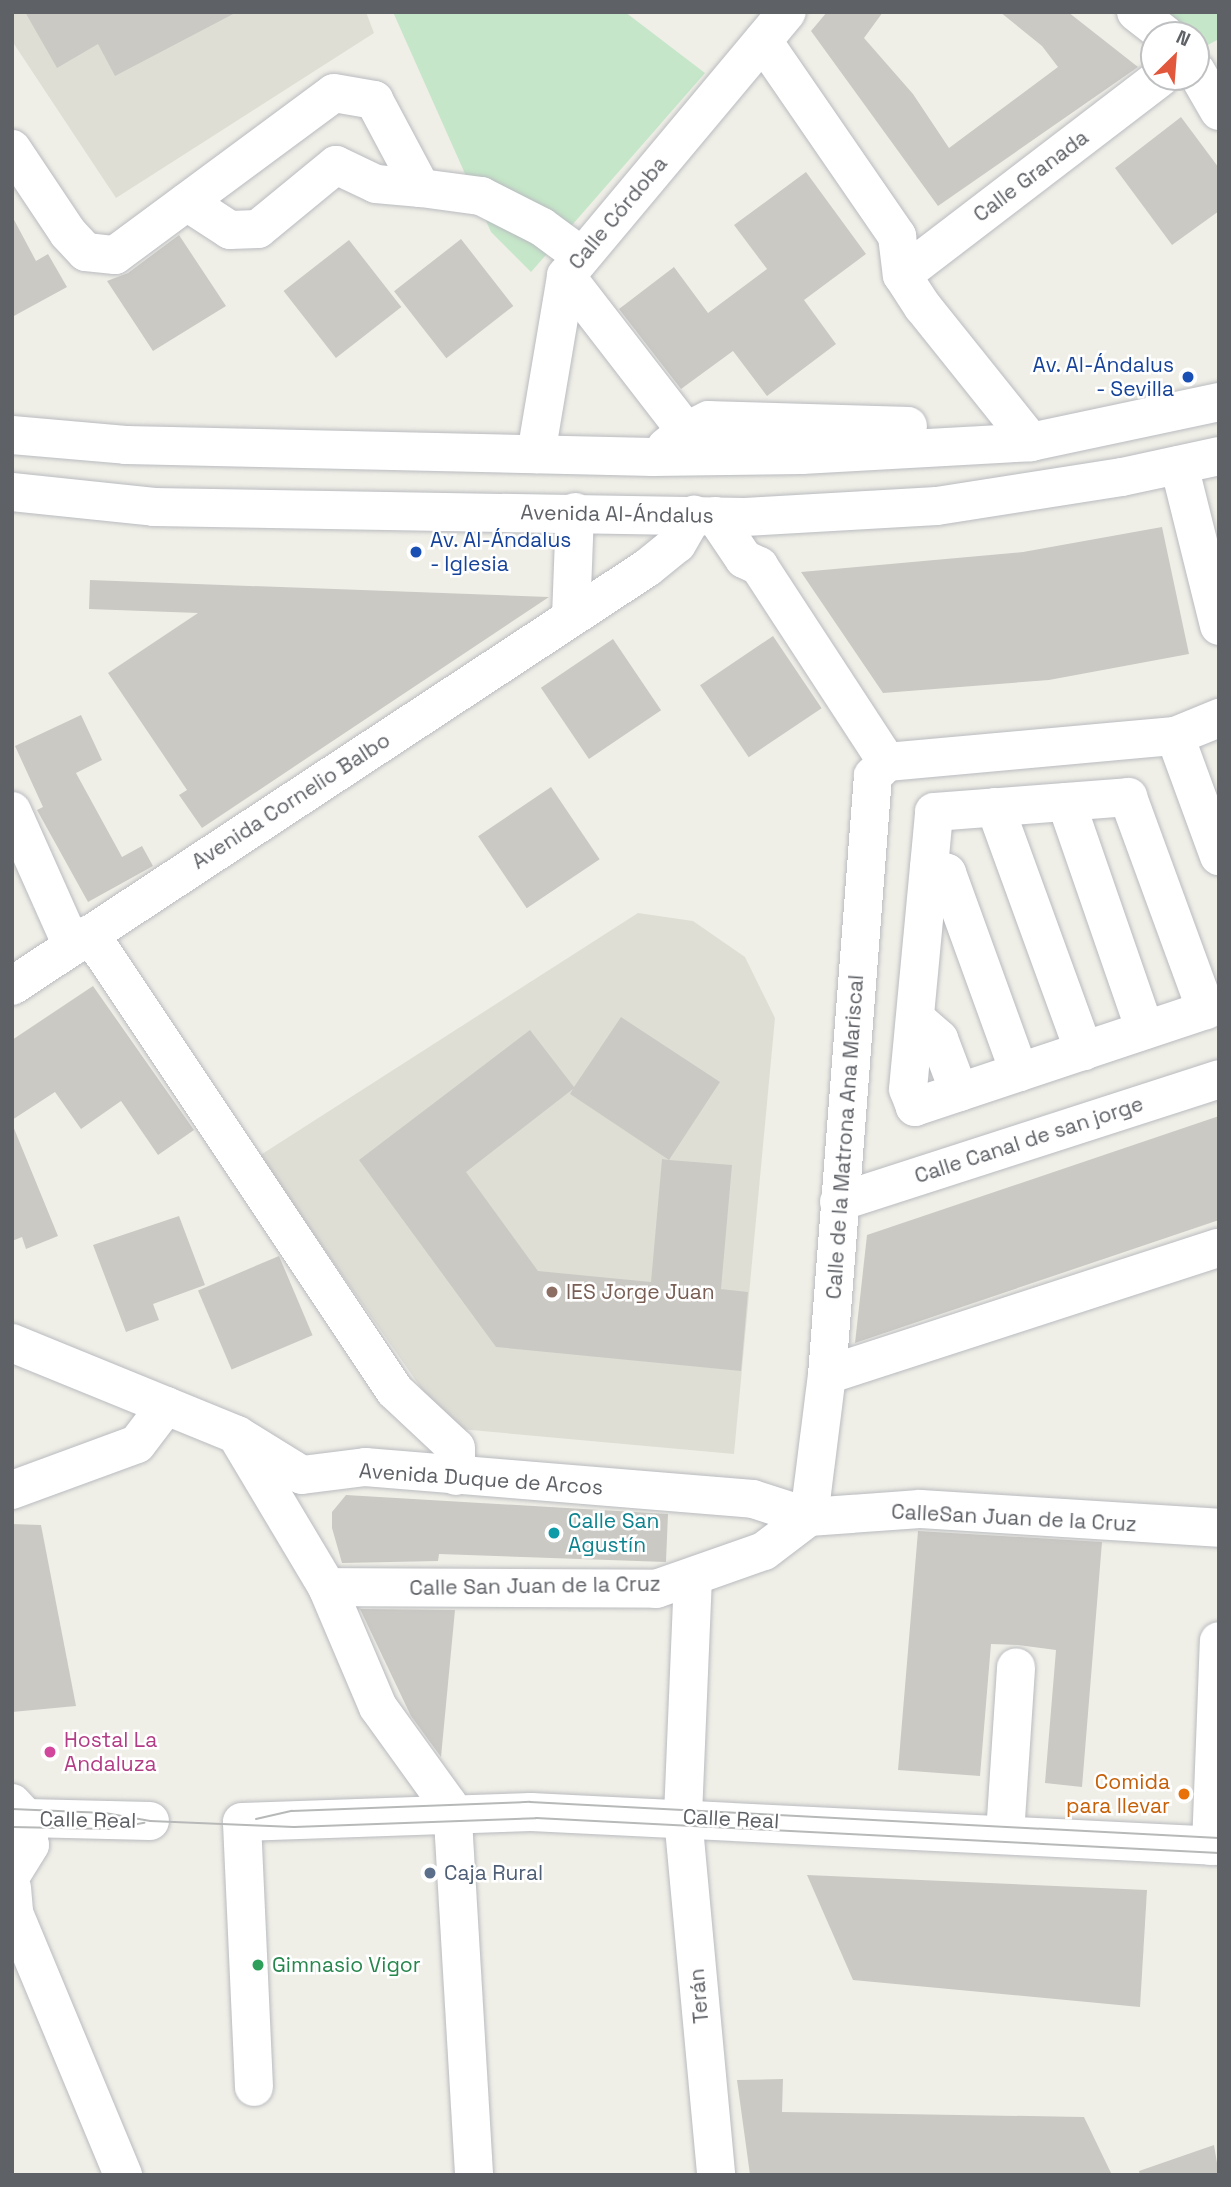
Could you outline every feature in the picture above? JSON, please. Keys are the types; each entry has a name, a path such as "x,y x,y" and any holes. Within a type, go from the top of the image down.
{"street":[{"name":"Calle Córdoba","path":"536,454 573,265 775,27"},
{"path":"775,27 897,236 902,275 985,389 1031,442"},
{"name":"Calle Granada","path":"902,275 1143,91"},
{"path":"1208,91 1219,110"},
{"path":"12,149 68,233 86,252 115,255 334,93 374,100 421,188"},
{"path":"187,202 230,230 258,229 336,165 376,184 481,196 542,227 573,265 686,432"},
{"path":"12,435 126,445 653,457 802,455 1031,442 1219,402"},
{"path":"653,457 686,432 709,419 931,427 1031,442"},
{"name":"Avenida Al-Ándalus","path":"12,492 155,507 344,513 778,515 937,506 1219,456"},
{"path":"1179,465 1219,626"},
{"path":"571,617 575,512"},
{"path":"704,515 744,559 759,566 887,762 1175,736 1219,718"},
{"name":"Avenida Cornelio Balbo","path":"12,986 571,617 677,544 704,515"},
{"path":"759,566 765,528 778,515"},
{"path":"1175,736 1219,856"},
{"name":"Calle de la Matrona Ana Mariscal","path":"809,1517 827,1375 873,776 887,762"},
{"path":"1128,796 1206,1010 915,1107 908,1088 934,812 1066,802 1128,796"},
{"path":"1066,802 1145,1030"},
{"path":"995,807 1084,1051"},
{"path":"12,811 81,940 395,1391 456,1448 456,1476"},
{"path":"929,867 947,873 1020,1072"},
{"path":"915,1018 939,1039 959,1092"},
{"path":"849,1078 908,1088"},
{"name":"Calle Canal de san jorge","path":"839,1202 1219,1079"},
{"path":"827,1375 1219,1248"},
{"name":"Avenida Duque de Arcos","path":"12,1343 237,1435 302,1475 365,1466 456,1476 753,1499 809,1517"},
{"path":"12,1490 137,1444 166,1406"},
{"path":"237,1435 327,1587 378,1707 451,1812 474,2175"},
{"name":"CalleSan Juan de la Cruz","path":"809,1517 920,1509 1219,1528"},
{"name":"Calle San Juan de la Cruz","path":"327,1587 656,1589 764,1550 809,1517"},
{"name":"Terán","path":"693,1577 682,1817 716,2175"},
{"path":"1215,1846 1219,1642"},
{"path":"1005,1834 1016,1667"},
{"name":"Calle Real","path":"13,1890 30,1845 19,1811 150,1821"},
{"name":"Calle Real","path":"254,2087 242,1822 451,1812 682,1817 1215,1846"},
{"path":"13,1890 123,2175"}],"shaded area":[{"path":"12,12 366,12 374,33 116,198 12,41"},
{"name":"IES Jorge Juan","path":"638,913 693,921 745,957 775,1018 734,1454 449,1428 259,1156"}],"green space":[{"path":"393,12 625,12 705,73 531,272 491,232"},
{"path":"1160,12 1219,12 1219,39 1210,44 1210,21 1171,21"}],"building":[{"path":"25,12 237,12 115,76 98,44 57,68"},
{"path":"827,12 883,12 864,38 913,94 949,148 1058,67 1042,46 1000,12 1068,12 1138,67 938,206 811,31"},
{"path":"1181,117 1219,168 1219,211 1172,245 1115,168"},
{"path":"806,172 866,254 804,300 836,344 767,396 733,351 681,389 619,309 674,267 708,313 767,269 734,225"},
{"path":"12,216 36,261 48,254 67,287 12,317"},
{"path":"179,235 226,306 153,351 107,281 128,273"},
{"path":"461,239 513,306 446,358 394,291"},
{"path":"349,240 401,307 336,358 284,291"},
{"path":"1162,527 1189,654 1049,680 883,693 801,572 1023,552"},
{"path":"90,580 549,597 202,828 179,795 187,790 108,673 198,613 89,609"},
{"path":"773,636 822,708 749,757 700,685"},
{"path":"613,639 661,710 589,759 541,688"},
{"path":"81,715 102,760 76,773 122,857 142,846 153,866 88,902 37,810 43,807 15,746"},
{"path":"551,787 600,859 527,908 478,836"},
{"path":"93,986 194,1130 158,1155 121,1101 81,1129 55,1092 12,1120 12,1040"},
{"path":"621,1017 720,1082 669,1160 732,1165 721,1289 748,1292 741,1371 496,1347 359,1160 530,1030 574,1087","holes":["573,1089 570,1094 669,1160 662,1159 651,1282 538,1271 466,1172"]},
{"path":"1219,1116 1219,1220 855,1343 867,1235"},
{"path":"13,1126 58,1236 26,1249 22,1237 12,1241"},
{"path":"179,1216 205,1285 153,1304 159,1320 126,1332 93,1245"},
{"path":"279,1256 313,1335 232,1370 198,1290"},
{"path":"346,1495 668,1514 666,1562 439,1554 438,1561 342,1563 332,1528 332,1512"},
{"path":"12,1524 41,1525 76,1706 12,1712"},
{"path":"918,1531 1102,1542 1082,1787 1045,1783 1056,1650 1018,1645 991,1644 980,1776 898,1770"},
{"path":"360,1609 455,1610 441,1757 411,1716"},
{"path":"807,1875 1147,1890 1140,2007 853,1980"},
{"path":"783,2079 782,2112 1084,2117 1112,2175 750,2175 737,2080"},
{"path":"1214,2145 1219,2175 1140,2175 1139,2171"}],"tram line":[{"path":"256,1819 292,1811 530,1802 1219,1838"},
{"path":"12,1809 105,1813 150,1821 294,1827 536,1818 1219,1853"},
{"path":"12,1827 109,1829 144,1823"}],"place":[{"name":"Av. Al-Ándalus - Sevilla","path":"1188,377"},
{"name":"Av. Al-Ándalus - Iglesia","path":"416,552"},
{"name":"IES Jorge Juan","path":"552,1292"},
{"name":"Calle San Agustín","path":"554,1533"},
{"name":"Hostal La Andaluza","path":"50,1752"},
{"name":"Comida para llevar","path":"1184,1794"},
{"name":"Caja Rural","path":"430,1873"},
{"name":"Gimnasio Vigor","path":"258,1965"}]}
